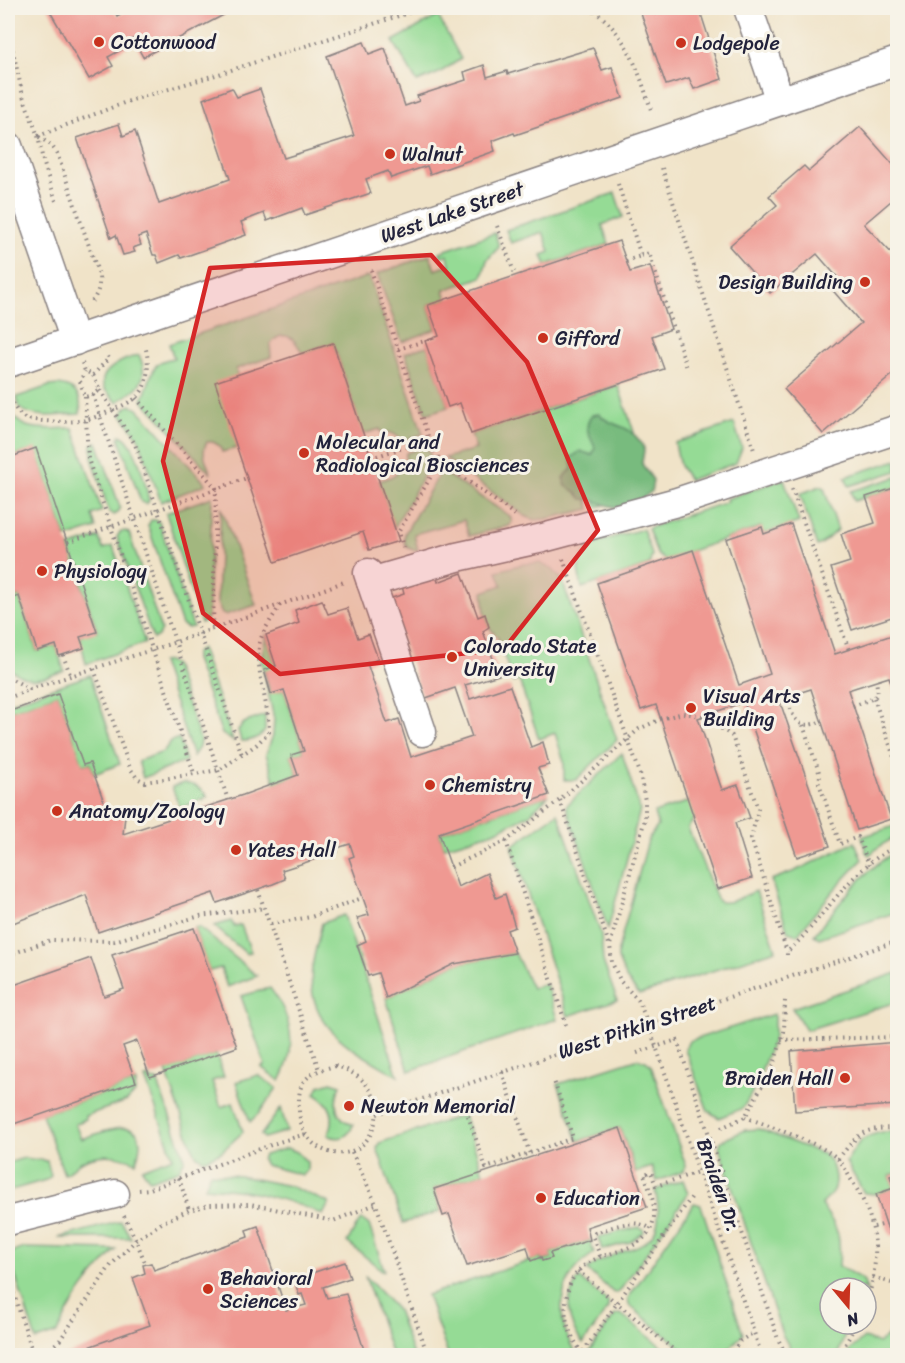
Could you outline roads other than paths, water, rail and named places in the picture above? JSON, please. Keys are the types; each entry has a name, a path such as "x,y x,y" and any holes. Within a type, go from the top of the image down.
{"street":[{"path":"748,8 780,100"},
{"name":"West Lake Street","path":"8,363 897,61"},
{"path":"8,146 75,341"},
{"path":"422,732 369,578 543,538 677,502 897,429"},
{"path":"8,1221 119,1205"}],"place":[{"name":"Cottonwood","path":"99,42"},
{"name":"Lodgepole","path":"681,43"},
{"name":"Walnut","path":"390,154"},
{"name":"Design Building","path":"865,282"},
{"name":"Gifford","path":"543,338"},
{"name":"Molecular and Radiological Biosciences","path":"304,453"},
{"name":"Physiology","path":"42,571"},
{"name":"Colorado State University","path":"452,657"},
{"name":"Visual Arts Building","path":"691,708"},
{"name":"Chemistry","path":"430,785"},
{"name":"Anatomy/Zoology","path":"57,811"},
{"name":"Yates Hall","path":"236,850"},
{"name":"Braiden Hall","path":"845,1078"},
{"name":"Newton Memorial","path":"349,1106"},
{"name":"Education","path":"541,1198"},
{"name":"Behavioral Sciences","path":"208,1289"}]}
